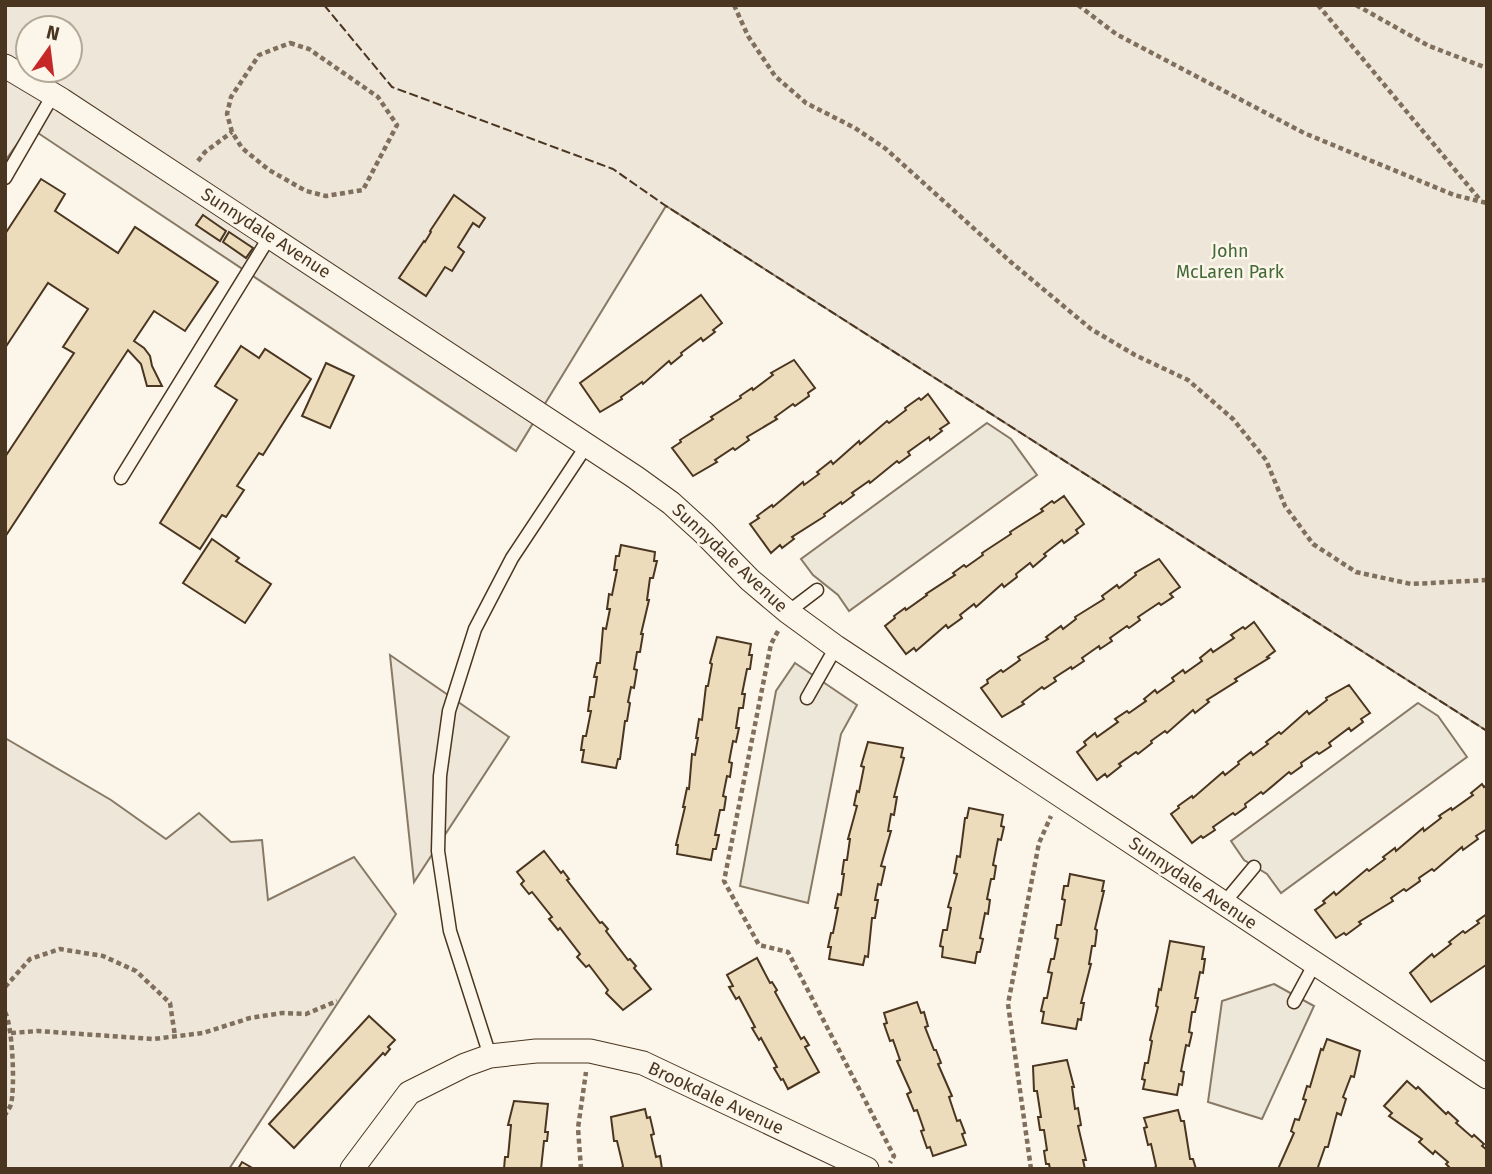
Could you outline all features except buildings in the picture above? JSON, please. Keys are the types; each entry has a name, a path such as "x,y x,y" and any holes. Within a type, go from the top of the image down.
{"street":[{"name":"Sunnydale Avenue","path":"5,66 270,236 671,503 750,580 836,647 1487,1077"},
{"name":"Brookdale Avenue","path":"352,1169 409,1093 489,1056 536,1051 590,1051 643,1063 867,1169"}],"lane":[{"path":"5,178 54,95"},
{"path":"121,478 270,236"},
{"path":"489,1056 450,930 438,850 440,776 449,711 475,629 512,558 587,446"},
{"path":"788,611 817,590"},
{"path":"807,698 836,647"},
{"path":"1224,903 1254,867"},
{"path":"1294,1002 1315,963"}],"path":[{"path":"734,5 748,36 775,76 806,103 855,128 886,149 1091,330 1188,380 1233,419 1266,460 1285,506 1313,544 1356,572 1411,584 1487,580"},
{"path":"1078,5 1116,34 1304,133 1454,195 1484,202"},
{"path":"1318,5 1484,202"},
{"path":"1356,5 1429,46 1487,68"},
{"path":"290,43 309,49 378,97 397,125 363,190 326,196 306,191 269,170 242,148 232,132 227,114 231,96 259,55 290,43"},
{"path":"184,180 205,152 232,132"},
{"path":"788,611 771,644 724,881 760,945 788,952 894,1156 887,1169"},
{"path":"1031,1169 1008,1004 1039,843 1061,795"},
{"path":"5,987 30,959 60,949 103,956 136,971 170,1003 175,1036"},
{"path":"11,1033 38,1031 153,1039 203,1033 250,1018 282,1013 306,1014 337,1001"},
{"path":"5,1012 11,1033 11,1104 5,1115"},
{"path":"582,1169 578,1128 590,1051"}],"green space":[{"name":"John McLaren Park","path":"5,5 1487,5 1487,731 666,206 516,451 29,127 5,161"},
{"path":"390,655 509,737 414,882"},
{"path":"5,738 111,800 166,839 199,813 231,842 262,840 268,900 354,857 396,914 229,1169 5,1169"}],"shaded area":[{"path":"987,423 1011,439 1037,475 849,611 838,595 813,575 801,559"},
{"path":"795,663 857,705 841,734 808,903 740,886 776,691"},
{"path":"1418,703 1438,716 1467,757 1281,893 1267,874 1244,860 1231,841"},
{"path":"1274,984 1314,1006 1262,1119 1208,1102 1222,1001"}],"fence":[{"path":"324,5 392,87 613,169 666,206 1487,731"}]}
